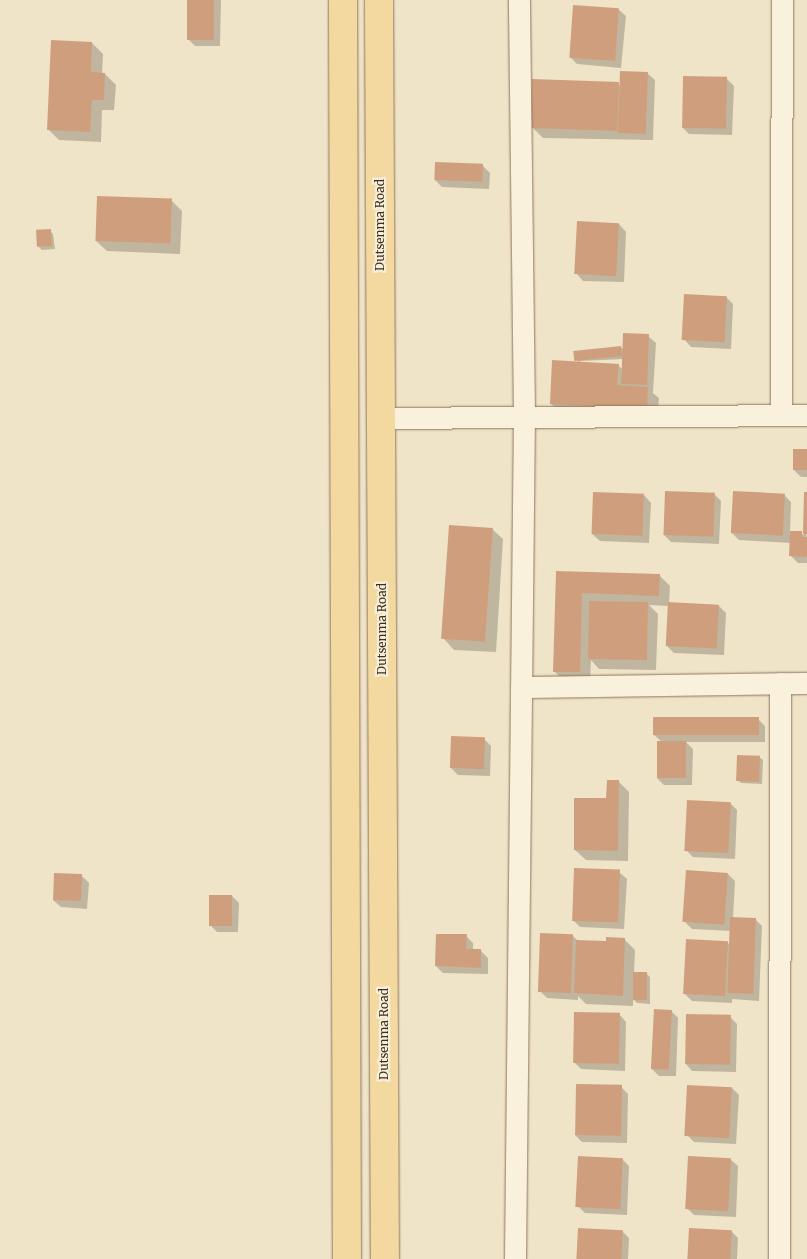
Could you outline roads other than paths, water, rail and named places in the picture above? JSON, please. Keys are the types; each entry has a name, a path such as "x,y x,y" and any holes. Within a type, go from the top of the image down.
{"main road":[{"path":"343,0 347,1259"},
{"name":"Dutsenma Road","path":"378,0 385,1259"}],"street":[{"path":"515,1259 524,416 520,0"},
{"path":"781,415 782,0"},
{"path":"381,418 807,415"},
{"path":"779,1259 780,683"},
{"path":"521,687 807,683"}]}
